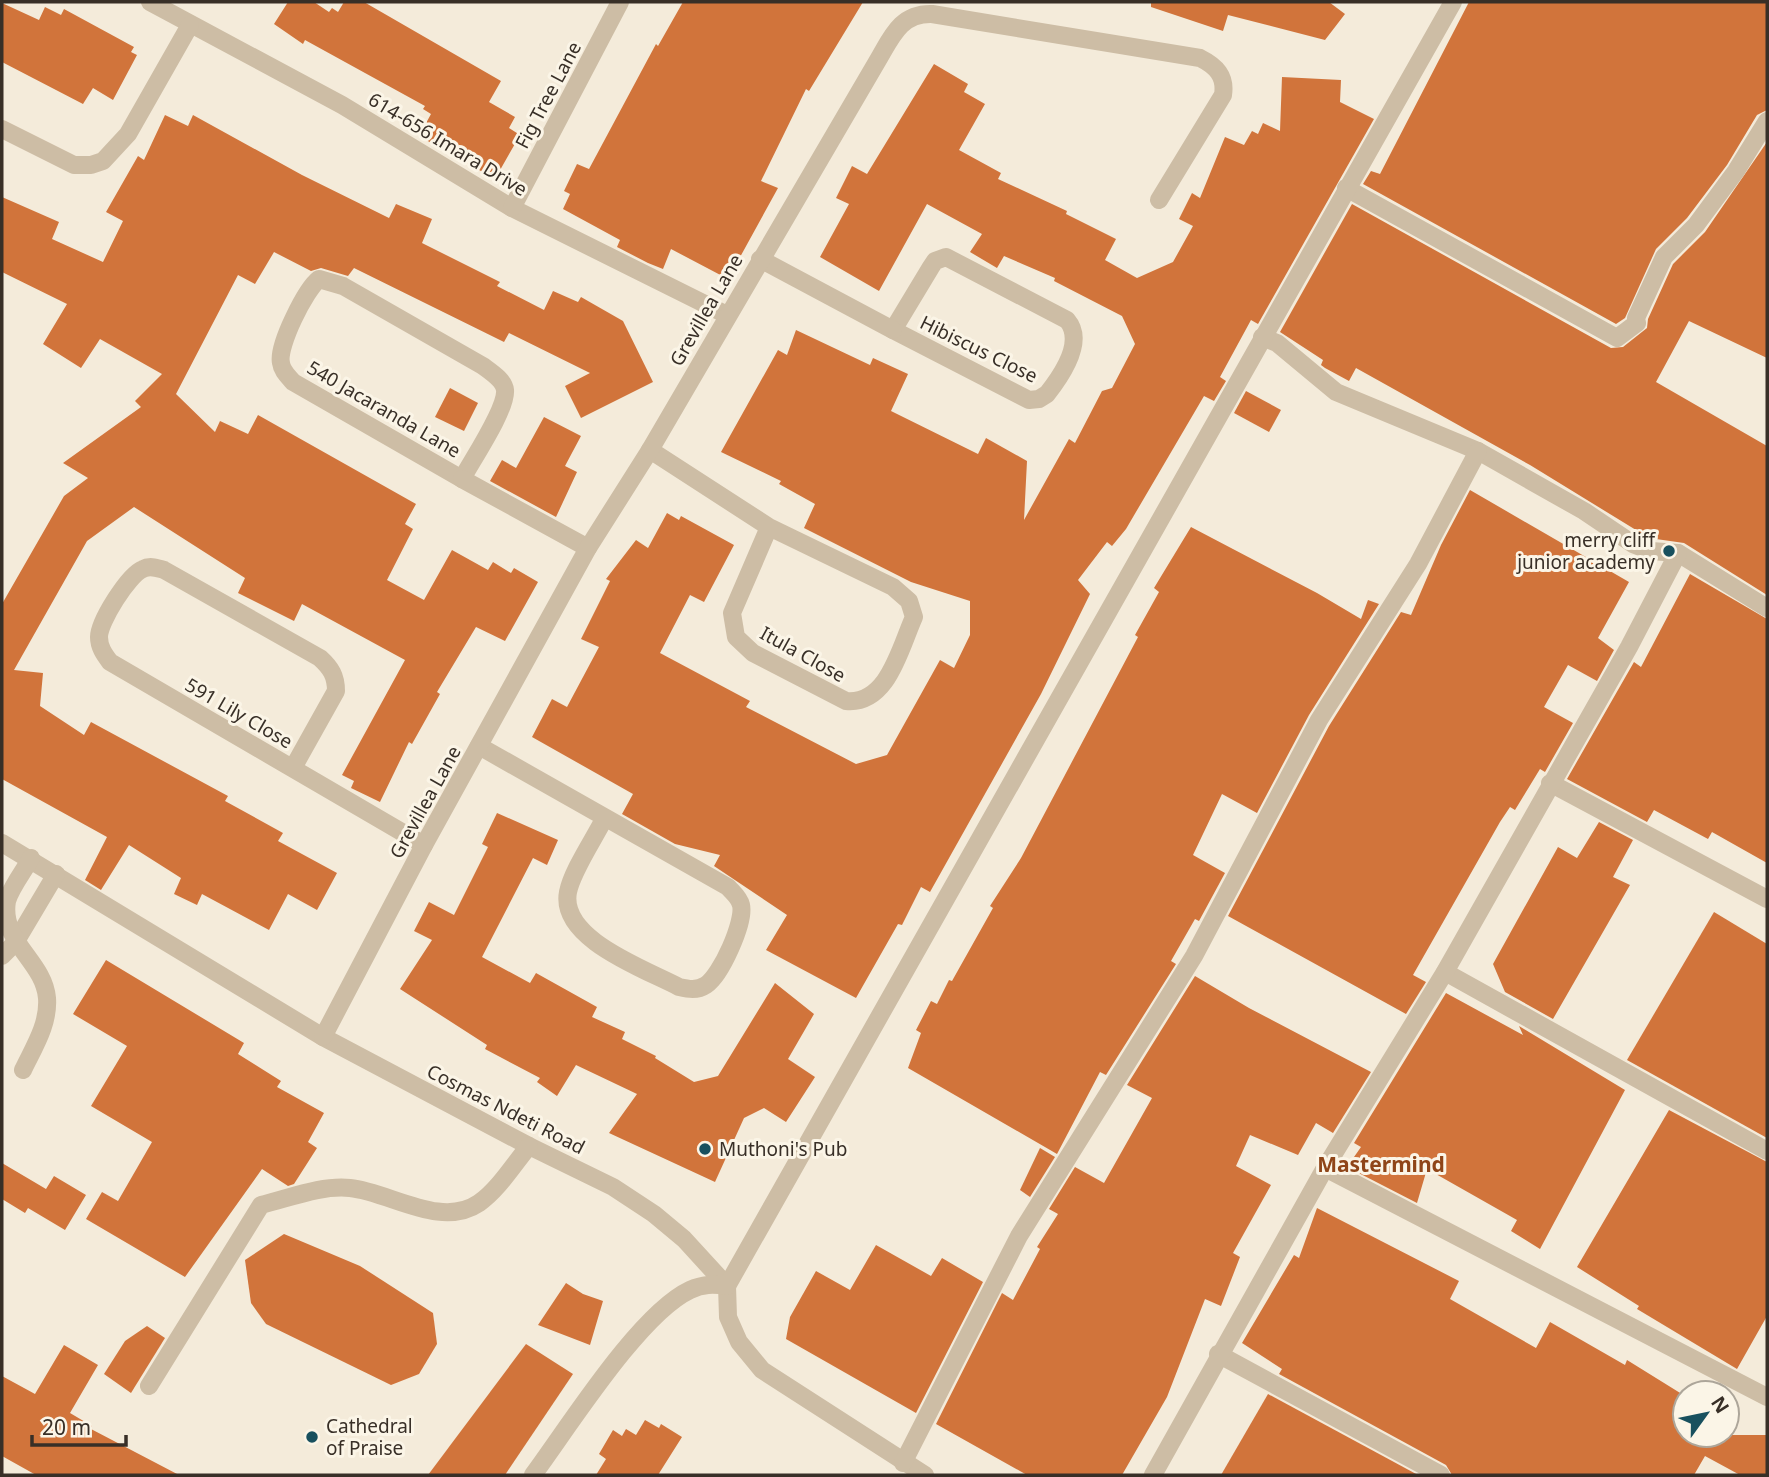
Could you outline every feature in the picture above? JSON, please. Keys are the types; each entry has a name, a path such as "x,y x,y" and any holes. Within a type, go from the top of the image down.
{"street":[{"name":"614-656 Imara Drive","path":"150,2 342,105 512,208 727,315"},
{"name":"Fig Tree Lane","path":"512,208 621,2"},
{"path":"925,1475 762,1370 738,1342 728,1317 727,1286 1453,2"},
{"name":"Grevillea Lane","path":"323,1037 424,845 588,548 650,450 897,28 906,19 919,13 1200,58 1214,65 1224,86 1223,95 1159,200"},
{"path":"2,129 74,165 91,165 103,161 128,134 190,25"},
{"path":"1346,188 1617,338 1637,323 1636,318 1664,257 1696,225 1737,172 1767,121"},
{"name":"Hibiscus Close","path":"760,259 893,330 1029,400 1039,399 1047,394 1075,342 1075,332 1067,320 947,257 935,261 893,330"},
{"name":"540 Jacaranda Lane","path":"319,279 343,286 483,366 501,381 506,389 503,403 462,479 293,382 284,372 280,351 312,285 319,279"},
{"path":"1262,337 1277,343 1336,392 1478,451 1584,512 1633,544 1651,551 1678,553 1767,607"},
{"name":"Itula Close","path":"650,450 769,527 893,587 909,601 914,617 883,685 869,698 858,702 846,701 753,653 736,637 732,612 769,527"},
{"path":"903,1463 1019,1236 1194,956 1319,720 1418,564 1478,451"},
{"path":"462,479 588,548"},
{"path":"1153,1475 1325,1168 1445,972 1629,647 1678,553"},
{"name":"591 Lily Close","path":"293,768 337,691 336,678 330,667 320,658 164,570 150,566 141,569 126,583 99,629 100,645 110,662 424,845"},
{"path":"479,746 728,887 738,898 741,919 721,967 706,985 693,990 679,987 598,945 575,924 568,912 568,889 604,819"},
{"path":"1550,783 1767,899"},
{"name":"Cosmas Ndeti Road","path":"2,842 323,1037 528,1146 613,1186 684,1239 727,1286"},
{"path":"23,1070 46,1023 47,997 38,972 15,943 7,923 7,900 31,858"},
{"path":"2,956 15,943 56,874"},
{"path":"1445,972 1767,1151"},
{"path":"149,1386 261,1205 304,1192 349,1188 439,1211 461,1212 481,1202 528,1146"},
{"path":"1325,1168 1767,1397"},
{"path":"533,1475 612,1366 659,1312 688,1291 708,1284 727,1286"},
{"path":"1219,1354 1441,1475"}],"building":[{"path":"288,2 314,2 329,12 332,8 338,12 344,2 364,2 501,81 489,102 515,117 509,128 520,135 495,179 419,136 431,114 423,109 425,106 305,40 303,44 274,24"},
{"path":"683,2 863,2 809,91 806,89 761,181 778,188 728,279 671,249 663,269 648,263 617,247 620,240 563,209 570,194 564,191 577,164 589,169 656,44 658,46"},
{"path":"1151,2 1329,2 1345,14 1325,40 1228,15 1223,31 1151,7"},
{"path":"1469,2 1767,2 1767,110 1757,115 1727,165 1687,218 1656,249 1625,318 1616,324 1363,184 1371,171 1380,174"},
{"path":"2,3 39,20 45,7 61,15 64,9 134,47 131,52 137,55 113,100 93,88 83,104 2,62"},
{"path":"934,64 968,84 964,92 985,104 959,150 1001,173 998,179 1067,211 1066,214 1116,239 1105,260 1137,278 1173,262 1193,226 1179,219 1192,193 1200,198 1225,137 1244,145 1252,131 1258,134 1263,123 1280,131 1282,77 1341,80 1340,102 1374,119 1258,324 1251,320 1220,377 1226,381 1214,401 1204,396 1126,529 1112,546 1107,542 1078,580 1090,594 1041,694 930,892 921,887 902,925 898,924 856,998 766,950 787,915 714,866 720,855 675,844 622,814 633,794 532,737 552,699 567,707 599,647 581,639 610,581 606,579 636,540 648,548 667,513 679,520 681,516 734,545 704,602 690,595 660,653 750,701 746,707 856,764 887,755 940,660 954,668 970,635 970,601 911,582 804,528 815,504 779,484 781,481 721,452 778,350 787,355 796,330 870,365 873,358 908,374 891,411 978,454 986,438 1027,461 1024,520 1069,439 1075,443 1102,391 1112,388 1135,344 1122,316 1054,281 1055,278 1004,256 997,268 970,252 982,234 927,204 879,291 820,257 849,204 836,198 852,166 867,174"},
{"path":"165,115 188,126 193,115 302,175 389,218 396,204 432,219 422,243 500,282 497,286 544,310 553,291 578,302 581,297 623,321 653,382 581,418 565,386 590,373 509,333 504,342 354,268 348,276 321,268 311,271 274,252 255,284 238,275 176,394 215,432 220,421 248,434 258,415 416,504 405,524 413,529 387,580 424,600 452,550 488,570 493,562 511,573 514,568 538,582 505,641 476,627 437,692 440,694 412,744 409,742 380,802 351,788 354,781 342,775 405,660 302,604 294,621 238,593 245,578 134,507 87,541 14,670 43,673 40,706 84,735 91,722 228,796 225,801 283,833 278,841 337,873 317,910 288,894 269,930 202,894 197,905 174,894 181,878 129,845 101,890 85,880 107,837 2,779 2,604 64,496 88,478 63,463 141,407 135,401 162,374 100,339 81,368 43,344 67,304 2,272 2,197 59,222 52,239 103,262 123,221 106,212 138,156 144,160"},
{"path":"1767,142 1767,358 1689,321 1656,382 1767,446 1767,595 1684,543 1649,538 1530,465 1356,368 1349,381 1325,368 1321,365 1323,360 1280,332 1352,204 1611,348 1623,347 1647,328 1648,319 1673,264 1705,232"},
{"path":"450,388 478,403 464,431 435,417"},
{"path":"1246,391 1281,410 1269,432 1234,413"},
{"path":"544,417 581,436 565,466 577,472 556,517 490,481 502,460 516,468"},
{"path":"1470,490 1629,582 1598,638 1614,650 1597,681 1568,665 1544,707 1573,723 1545,772 1540,769 1515,810 1510,807 1500,822 1413,975 1426,982 1406,1014 1228,916 1329,726 1401,612 1411,615 1441,545"},
{"path":"1191,527 1361,619 1368,600 1379,604 1309,715 1257,813 1222,794 1193,855 1225,873 1199,921 1195,919 1171,961 1176,964 1106,1075 1100,1072 1057,1154 908,1068 921,1033 916,1030 931,1001 937,1004 949,980 952,981 993,908 990,906 1021,858 1138,637 1135,635 1159,592 1154,588"},
{"path":"1690,574 1767,619 1767,863 1712,832 1708,839 1654,810 1647,822 1567,779 1634,662 1641,667"},
{"path":"497,813 558,840 547,865 533,858 482,957 530,983 536,973 597,1007 592,1017 625,1032 622,1039 656,1056 655,1058 694,1082 718,1076 775,983 814,1014 788,1059 815,1077 786,1122 764,1108 744,1118 715,1182 609,1133 637,1094 576,1065 557,1096 537,1082 540,1078 485,1049 487,1045 400,989 432,940 414,931 429,902 454,915 488,847 482,844"},
{"path":"1599,822 1633,840 1613,877 1630,885 1553,1019 1505,992 1493,964 1558,847 1577,858"},
{"path":"1714,912 1767,944 1767,1138 1627,1060"},
{"path":"106,960 244,1043 238,1054 281,1081 277,1087 324,1113 308,1142 317,1148 294,1184 288,1186 262,1169 185,1277 86,1219 102,1192 118,1201 152,1142 91,1106 127,1046 73,1014"},
{"path":"1195,976 1249,1008 1371,1072 1333,1133 1316,1123 1298,1155 1250,1135 1236,1166 1271,1185 1233,1253 1240,1257 1221,1306 1205,1299 1167,1397 1122,1475 1027,1475 936,1424 1002,1293 1013,1300 1040,1249 1037,1247 1058,1214 1049,1209 1075,1167 1104,1183 1152,1098 1127,1085"},
{"path":"1446,993 1523,1035 1519,1026 1625,1090 1540,1249 1511,1231 1517,1220 1427,1169 1417,1203 1347,1167 1361,1147 1354,1143"},
{"path":"1669,1110 1767,1162 1767,1316 1737,1369 1637,1309 1639,1306 1577,1267"},
{"path":"1040,1148 1055,1157 1030,1197 1020,1190"},
{"path":"2,1163 46,1189 54,1176 86,1195 65,1230 28,1208 25,1213 2,1199"},
{"path":"1317,1208 1459,1281 1450,1299 1536,1348 1550,1322 1625,1365 1627,1360 1671,1387 1671,1449 1741,1449 1741,1435 1767,1435 1767,1475 1740,1475 1705,1456 1694,1475 1452,1475 1446,1465 1279,1374 1282,1369 1242,1343 1294,1255 1299,1258"},
{"path":"284,1234 360,1266 433,1313 437,1344 419,1374 391,1385 266,1324 251,1303 245,1260"},
{"path":"876,1245 931,1276 942,1258 983,1282 916,1413 786,1339 790,1317 816,1271 850,1290"},
{"path":"566,1283 583,1294 603,1301 590,1345 538,1325"},
{"path":"147,1326 165,1338 131,1393 104,1374 125,1341"},
{"path":"526,1344 573,1374 505,1475 428,1475"},
{"path":"64,1345 98,1365 70,1413 92,1426 91,1429 179,1475 36,1475 2,1456 2,1376 35,1394"},
{"path":"1268,1394 1418,1475 1221,1475"},
{"path":"645,1420 659,1428 661,1424 682,1437 658,1475 596,1475 606,1459 599,1454 613,1430 622,1436 626,1429 636,1435"}],"place":[{"name":"merry cliff junior academy","path":"1669,551"},
{"name":"Muthoni's Pub","path":"705,1149"},
{"name":"Cathedral of Praise","path":"312,1437"}],"district":[{"name":"Mastermind","path":"1381,1164"}]}
